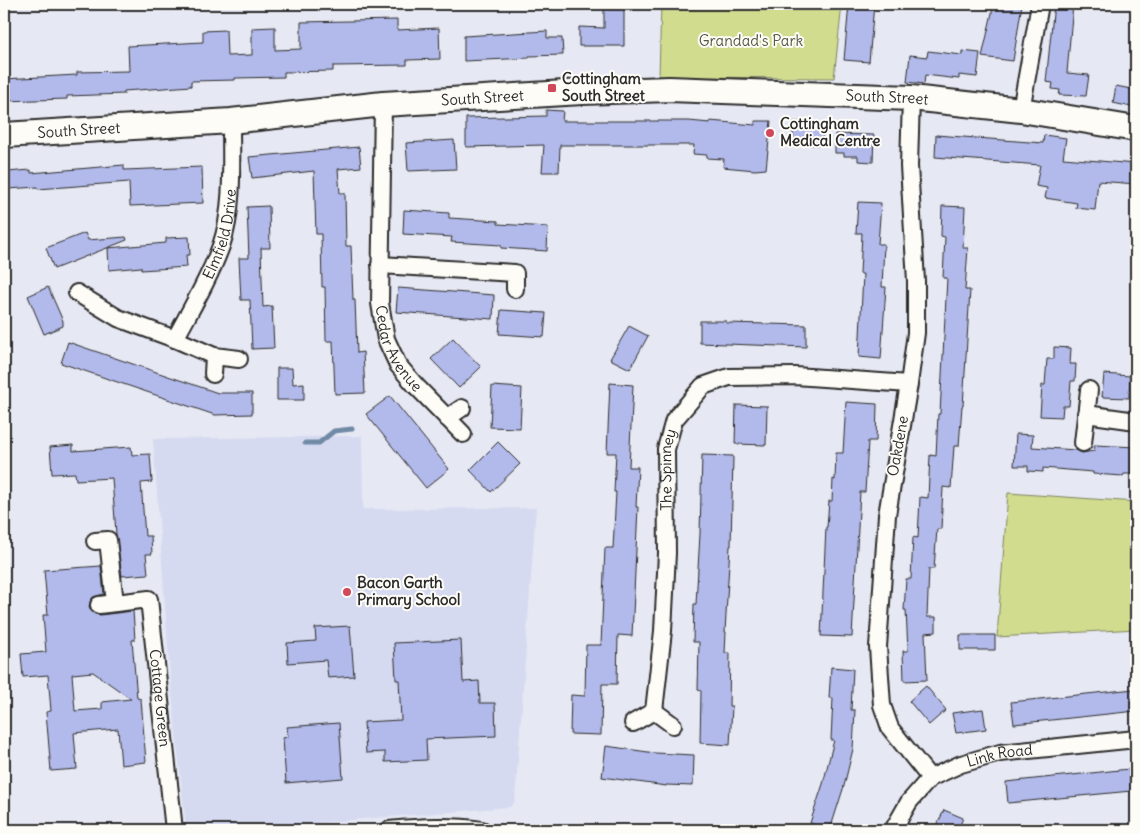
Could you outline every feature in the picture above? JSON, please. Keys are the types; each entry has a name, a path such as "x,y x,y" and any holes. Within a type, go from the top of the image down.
{"main road":[{"name":"South Street","path":"4,136 231,120 383,104 582,92 669,89 911,98 1021,110 1136,128"}],"street":[{"path":"1021,110 1040,4"},
{"name":"Oakdene","path":"911,98 909,166 916,290 916,334 886,515 878,647 882,706 890,728 930,778"},
{"name":"Cedar Avenue","path":"383,104 380,303 386,339 398,365 463,434"},
{"name":"Elmfield Drive","path":"175,339 221,246 228,217 231,120"},
{"path":"380,265 515,274 515,288"},
{"path":"88,293 118,318 214,356 238,359"},
{"path":"213,374 214,356"},
{"name":"The Spinney","path":"654,711 663,631 667,552 666,449 674,420 703,386 728,377 795,376 909,384"},
{"path":"1083,443 1089,390"},
{"path":"447,418 462,408"},
{"path":"1086,414 1136,421"},
{"name":"Cottage Green","path":"95,541 108,540 107,604 149,599 174,830"},
{"path":"633,723 654,711 674,725"},
{"name":"Link Road","path":"893,830 909,802 930,778 961,764 1000,754 1136,739"},
{"path":"389,830 463,827 482,830"}],"shaded area":[{"name":"Bacon Garth Primary School","path":"362,436 363,509 536,508 515,801 510,807 231,830 186,830 170,675 153,439"}],"green space":[{"name":"Grandad's Park","path":"661,4 842,4 834,78 659,77"},
{"path":"1008,493 1136,502 1136,629 997,637"}],"building":[{"path":"849,4 874,4 869,62 844,60"},
{"path":"994,4 1022,4 1013,61 982,57"},
{"path":"1054,4 1073,4 1067,73 1089,75 1086,96 1059,95 1060,90 1052,89 1053,83 1046,82"},
{"path":"604,6 624,6 624,46 579,46 579,27 604,28"},
{"path":"397,20 397,30 439,28 440,59 407,60 407,65 333,66 333,71 284,72 284,77 191,81 191,86 124,91 124,94 67,96 67,99 4,101 4,79 77,75 77,72 129,71 128,46 203,42 203,31 226,30 227,56 252,55 252,28 275,27 275,50 301,49 301,22"},
{"path":"547,31 547,38 562,38 563,55 464,61 464,36"},
{"path":"928,51 962,55 962,51 980,53 977,77 959,75 959,79 925,75 924,84 907,82 910,55 927,57"},
{"path":"1116,86 1136,90 1136,108 1113,103"},
{"path":"546,110 563,111 562,121 689,121 710,123 710,121 755,125 755,121 771,121 766,169 755,170 723,167 724,159 707,158 707,155 693,154 694,145 560,145 559,172 542,172 544,145 466,147 466,118 546,116"},
{"path":"793,122 823,123 822,145 793,144"},
{"path":"835,134 874,135 873,162 858,161 858,156 844,156 844,153 835,153"},
{"path":"936,135 1043,143 1044,135 1066,138 1063,158 1136,164 1136,184 1098,181 1095,210 1076,208 1077,203 1045,198 1047,188 1036,186 1040,165 935,157"},
{"path":"454,140 456,169 408,171 406,143"},
{"path":"359,147 361,167 338,169 340,193 345,193 346,246 351,246 357,353 363,352 365,393 335,394 333,341 326,341 325,287 322,287 321,234 316,234 314,171 252,178 249,157"},
{"path":"124,165 124,170 202,167 203,203 130,206 129,182 38,189 37,187 8,189 7,172 31,170 31,173"},
{"path":"858,202 881,203 878,244 884,244 882,287 886,287 881,359 859,357 863,274 860,274 862,233 856,233"},
{"path":"269,206 270,248 261,248 262,279 263,307 272,306 274,348 252,349 250,300 241,300 239,258 249,258 247,207"},
{"path":"942,206 965,207 963,248 968,248 965,290 970,290 963,406 959,446 954,446 951,488 943,487 941,529 937,529 934,569 929,569 927,617 936,617 936,632 925,633 927,680 904,681 903,651 908,651 906,610 904,610 906,579 911,579 913,537 918,538 920,497 928,498 930,455 936,456 938,414 940,414 947,278 943,278 945,237 941,236"},
{"path":"404,210 449,213 449,218 498,221 498,224 548,227 547,251 501,248 501,245 451,242 452,237 403,234"},
{"path":"85,233 88,240 126,237 127,240 54,269 46,248"},
{"path":"189,237 190,255 186,255 187,267 141,270 141,267 109,270 108,248 166,243 166,238"},
{"path":"48,287 63,321 63,326 44,334 28,296"},
{"path":"398,288 494,295 493,319 396,312"},
{"path":"501,310 546,313 544,337 499,334"},
{"path":"700,321 806,325 806,347 700,343"},
{"path":"629,326 648,336 630,369 610,359"},
{"path":"453,338 481,367 459,388 431,359"},
{"path":"68,342 218,393 252,393 252,414 215,415 61,363"},
{"path":"1054,347 1071,348 1070,364 1076,364 1075,381 1071,381 1069,406 1063,406 1062,417 1040,416 1042,385 1045,385 1047,359 1054,359"},
{"path":"277,368 292,368 293,384 304,383 304,400 277,400"},
{"path":"1104,374 1130,376 1129,398 1102,397"},
{"path":"610,383 633,385 629,467 638,467 636,507 638,507 632,636 618,635 617,684 602,684 601,735 570,734 571,695 585,696 586,645 601,645 605,548 613,548 616,453 607,453"},
{"path":"492,386 522,388 520,428 490,427"},
{"path":"390,396 449,469 426,488 366,414"},
{"path":"846,402 877,404 876,441 868,441 865,492 860,492 852,637 821,636 826,527 829,501 832,501 833,479 835,480 836,453 843,453"},
{"path":"736,405 767,406 766,445 735,444"},
{"path":"1016,434 1033,435 1032,447 1076,450 1082,453 1094,451 1095,445 1136,447 1136,474 1124,474 1123,476 1043,468 1043,472 1028,471 1028,466 1014,466"},
{"path":"498,442 520,464 491,492 470,470"},
{"path":"73,445 73,451 131,447 132,455 150,454 152,482 141,483 145,536 151,536 152,554 146,554 148,574 122,576 116,534 112,478 76,480 75,473 52,474 50,447"},
{"path":"702,455 733,456 731,546 725,632 725,653 730,653 729,706 732,706 730,745 700,743 701,691 698,690 699,642 693,642 700,534"},
{"path":"101,566 104,594 93,597 89,606 91,611 100,615 133,611 135,640 132,640 137,698 141,699 146,762 121,765 118,729 74,733 77,769 51,771 46,712 51,711 48,675 23,677 21,654 46,652 43,615 48,615 44,570","holes":["93,672 131,699 102,702 102,709 75,711 72,674"]},
{"path":"350,626 354,676 328,678 326,660 288,663 287,643 316,641 315,628"},
{"path":"960,635 995,635 995,650 960,650"},
{"path":"461,640 463,682 479,681 480,703 495,703 496,736 426,739 427,760 385,762 385,752 366,753 364,722 401,720 399,680 396,680 394,643"},
{"path":"831,667 853,669 851,710 855,710 853,749 830,830 810,823 823,784 834,740 831,740 833,698 829,698"},
{"path":"926,686 946,710 929,725 909,701"},
{"path":"1134,689 1136,711 1014,724 1011,702"},
{"path":"983,709 986,729 956,733 952,713"},
{"path":"339,723 343,778 286,783 283,738 288,737 287,727"},
{"path":"606,746 655,753 694,755 693,786 666,786 602,777"},
{"path":"1129,769 1131,791 1008,803 1006,782"},
{"path":"944,810 963,818 958,830 935,830"}],"waterway":[{"path":"305,443 319,443 334,431 352,429"}],"place":[{"name":"Cottingham South Street","path":"552,88"},
{"name":"Cottingham Medical Centre","path":"770,133"},
{"name":"Bacon Garth Primary School","path":"347,592"}]}
